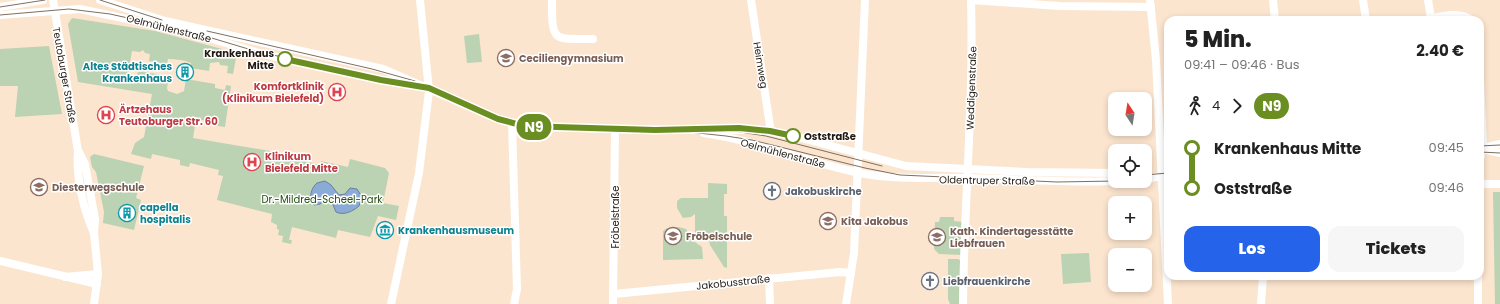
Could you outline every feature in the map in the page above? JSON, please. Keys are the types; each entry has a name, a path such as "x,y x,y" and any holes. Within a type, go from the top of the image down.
{"street":[{"path":"0,7 44,0"},
{"name":"Teutoburger Straße","path":"53,0 78,151 85,164 95,219 94,233 98,274 94,304"},
{"name":"Oelmühlenstraße","path":"100,0 120,3 165,21 383,69 512,123 537,127 615,129 685,130 739,128 770,131 859,154"},
{"path":"390,304 419,173 429,88 420,0"},
{"path":"552,0 552,28 557,36 565,39 593,39"},
{"name":"Heimweg","path":"751,0 770,131"},
{"path":"846,304 855,248 864,0"},
{"path":"972,0 1060,6 1151,4 1164,162"},
{"name":"Weddigenstraße","path":"963,304 972,79 972,0"},
{"path":"1273,0 1275,16"},
{"path":"1364,0 1366,16"},
{"path":"1428,0 1428,16"},
{"path":"116,16 120,3"},
{"name":"Oelmühlenstraße","path":"0,15 80,9 207,36 259,54 381,80 429,88"},
{"path":"1451,16 1464,16"},
{"path":"512,123 517,289 514,304"},
{"name":"Fröbelstraße","path":"613,304 615,129"},
{"name":"Oelmühlenstraße","path":"685,130 744,142 858,172"},
{"path":"1484,148 1500,144"},
{"path":"1484,149 1500,153"},
{"name":"Oldentruper Straße","path":"859,154 906,166 967,174 1057,182 1108,181"},
{"name":"Oldentruper Straße","path":"858,172 911,178 967,174 1108,173"},
{"path":"1152,174 1164,175"},
{"path":"1152,178 1164,175"},
{"path":"1484,184 1500,184"},
{"path":"0,261 97,284"},
{"name":"Jakobusstraße","path":"614,294 769,278 840,272 851,273"},
{"path":"65,277 98,274"},
{"path":"769,278 770,304"},
{"path":"1167,280 1168,304"},
{"path":"1261,304 1263,280"},
{"path":"1478,280 1478,304"}],"green space":[{"name":"Dr.-Mildred-Scheel-Park","path":"72,18 155,31 237,53 233,74 227,73 228,66 220,65 219,62 210,63 209,71 190,68 191,63 180,60 168,59 167,64 149,61 150,54 145,53 143,50 140,52 132,51 128,74 137,76 138,71 169,76 168,91 177,94 184,91 186,79 215,84 215,88 225,90 226,85 231,86 225,127 212,125 213,122 196,119 193,138 305,157 304,161 320,165 321,161 348,167 350,159 385,168 389,173 383,203 399,206 396,220 378,216 370,237 338,230 336,238 292,227 289,240 292,240 291,244 282,242 283,236 278,235 279,230 277,229 277,225 271,222 272,214 217,200 223,176 218,175 219,170 190,163 189,167 180,165 180,160 152,154 151,159 131,154 135,143 144,137 152,94 78,82 68,24"},
{"path":"479,34 482,62 467,63 464,36"},
{"path":"49,46 62,114 15,117 18,86 0,86 0,49"},
{"path":"94,154 144,166 136,198 141,200 134,230 103,223 104,212 96,172 92,167 90,157"},
{"path":"708,183 727,184 727,194 724,194 724,216 727,216 727,268 724,267 710,245 708,233 695,233 695,214 691,217 683,218 677,208 677,201 681,198 708,198"},
{"path":"1493,192 1500,192 1500,304 1495,304"},
{"path":"940,217 954,217 954,221 963,222 962,255 939,254 934,249 935,222 939,222"},
{"path":"679,227 686,229 692,240 702,247 703,259 663,260 663,231 667,228"},
{"path":"1089,253 1091,282 1063,284 1061,254"},
{"path":"948,259 958,259 961,261 960,304 950,304 948,299"}],"water":[{"path":"325,181 331,185 339,195 345,194 350,188 357,189 362,197 359,206 351,211 339,213 336,212 331,200 328,198 320,204 314,205 311,199 312,190 317,183"}],"tram line":[{"path":"0,7 45,0"},
{"path":"100,0 162,20"},
{"path":"0,15 69,9 110,14 195,33 255,51 421,88 498,120 523,128 679,131 726,136 752,140 865,168 900,175 1057,182 1108,181"},
{"path":"207,31 372,69 415,81"},
{"path":"720,129 766,136 882,166"},
{"path":"1484,146 1500,145"},
{"path":"1484,152 1500,153"},
{"path":"1152,174 1164,173"}],"bus line":[{"name":"N9","path":"285,59 381,80 429,88 498,119 524,126 655,130 739,128 770,131 793,136"}],"place":[{"name":"Ceciliengymnasium","path":"506,58"},
{"name":"Krankenhaus Mitte","path":"285,59"},
{"name":"Altes Städtisches Krankenhaus","path":"185,72"},
{"name":"Komfortklinik (Klinikum Bielefeld)","path":"337,92"},
{"name":"Ärtzehaus Teutoburger Str. 60","path":"106,115"},
{"name":"Oststraße","path":"793,136"},
{"name":"Klinikum Bielefeld Mitte","path":"252,162"},
{"name":"Diesterwegschule","path":"39,187"},
{"name":"Jakobuskirche","path":"772,191"},
{"name":"capella hospitalis","path":"127,213"},
{"name":"Kita Jakobus","path":"828,221"},
{"name":"Krankenhausmuseum","path":"385,230"},
{"name":"Fröbelschule","path":"673,236"},
{"name":"Kath. Kindertagesstätte Liebfrauen","path":"937,237"},
{"name":"Liebfrauenkirche","path":"930,281"}]}
